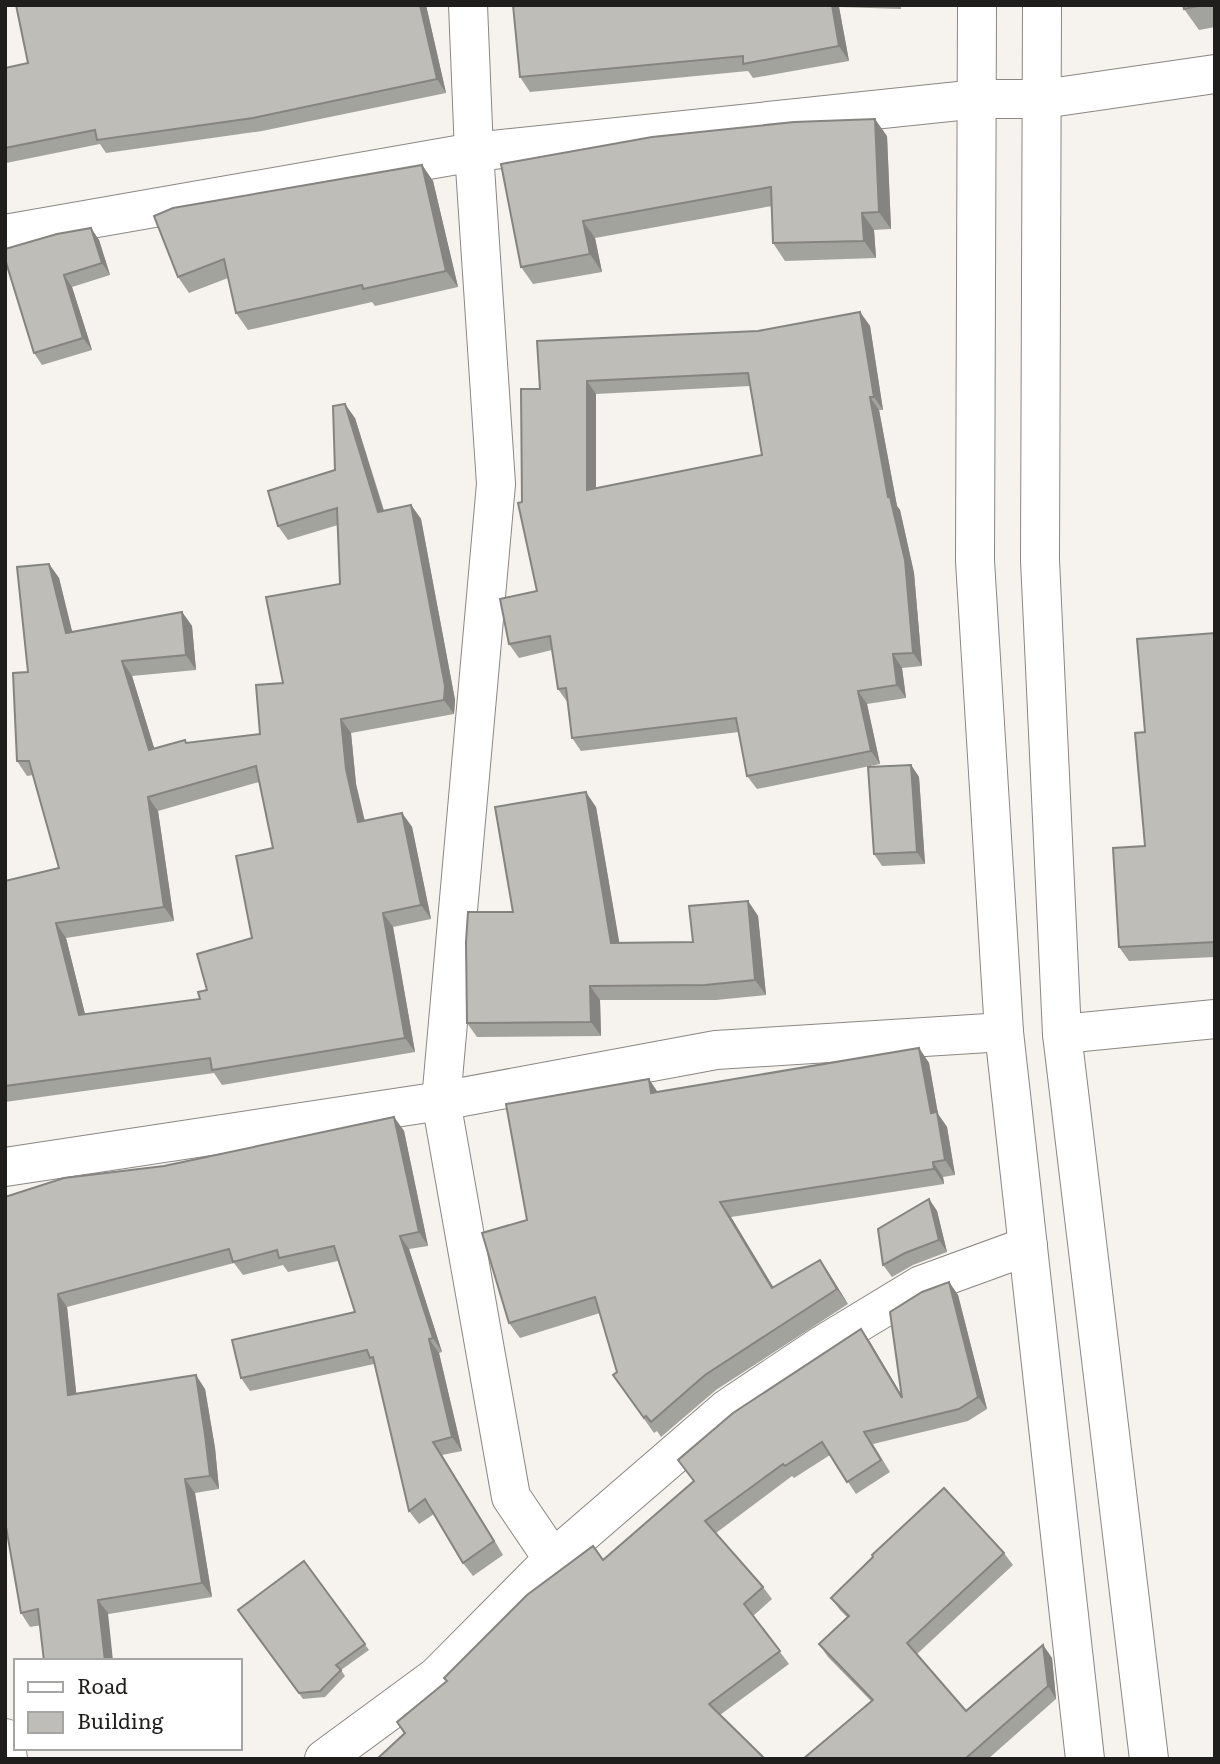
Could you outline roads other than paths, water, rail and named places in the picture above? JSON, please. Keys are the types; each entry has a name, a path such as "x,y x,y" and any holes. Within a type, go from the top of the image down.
{"street":[{"path":"468,5 474,152 496,484 440,1101 511,1496 553,1559"},
{"path":"976,5 978,99 975,561 1004,1032 1061,1544 1080,1756"},
{"path":"1042,5 1040,561 1062,1034 1149,1759"},
{"path":"5,234 474,152 978,99 1043,99 1215,74"},
{"path":"1062,1034 1215,1019"},
{"path":"5,1167 440,1101 716,1050 1004,1032"},
{"path":"324,1759 437,1676 553,1559 728,1408 822,1345 921,1285 1028,1246"},
{"path":"1061,1544 1122,1537"},
{"path":"5,1738 8,1759"}]}
